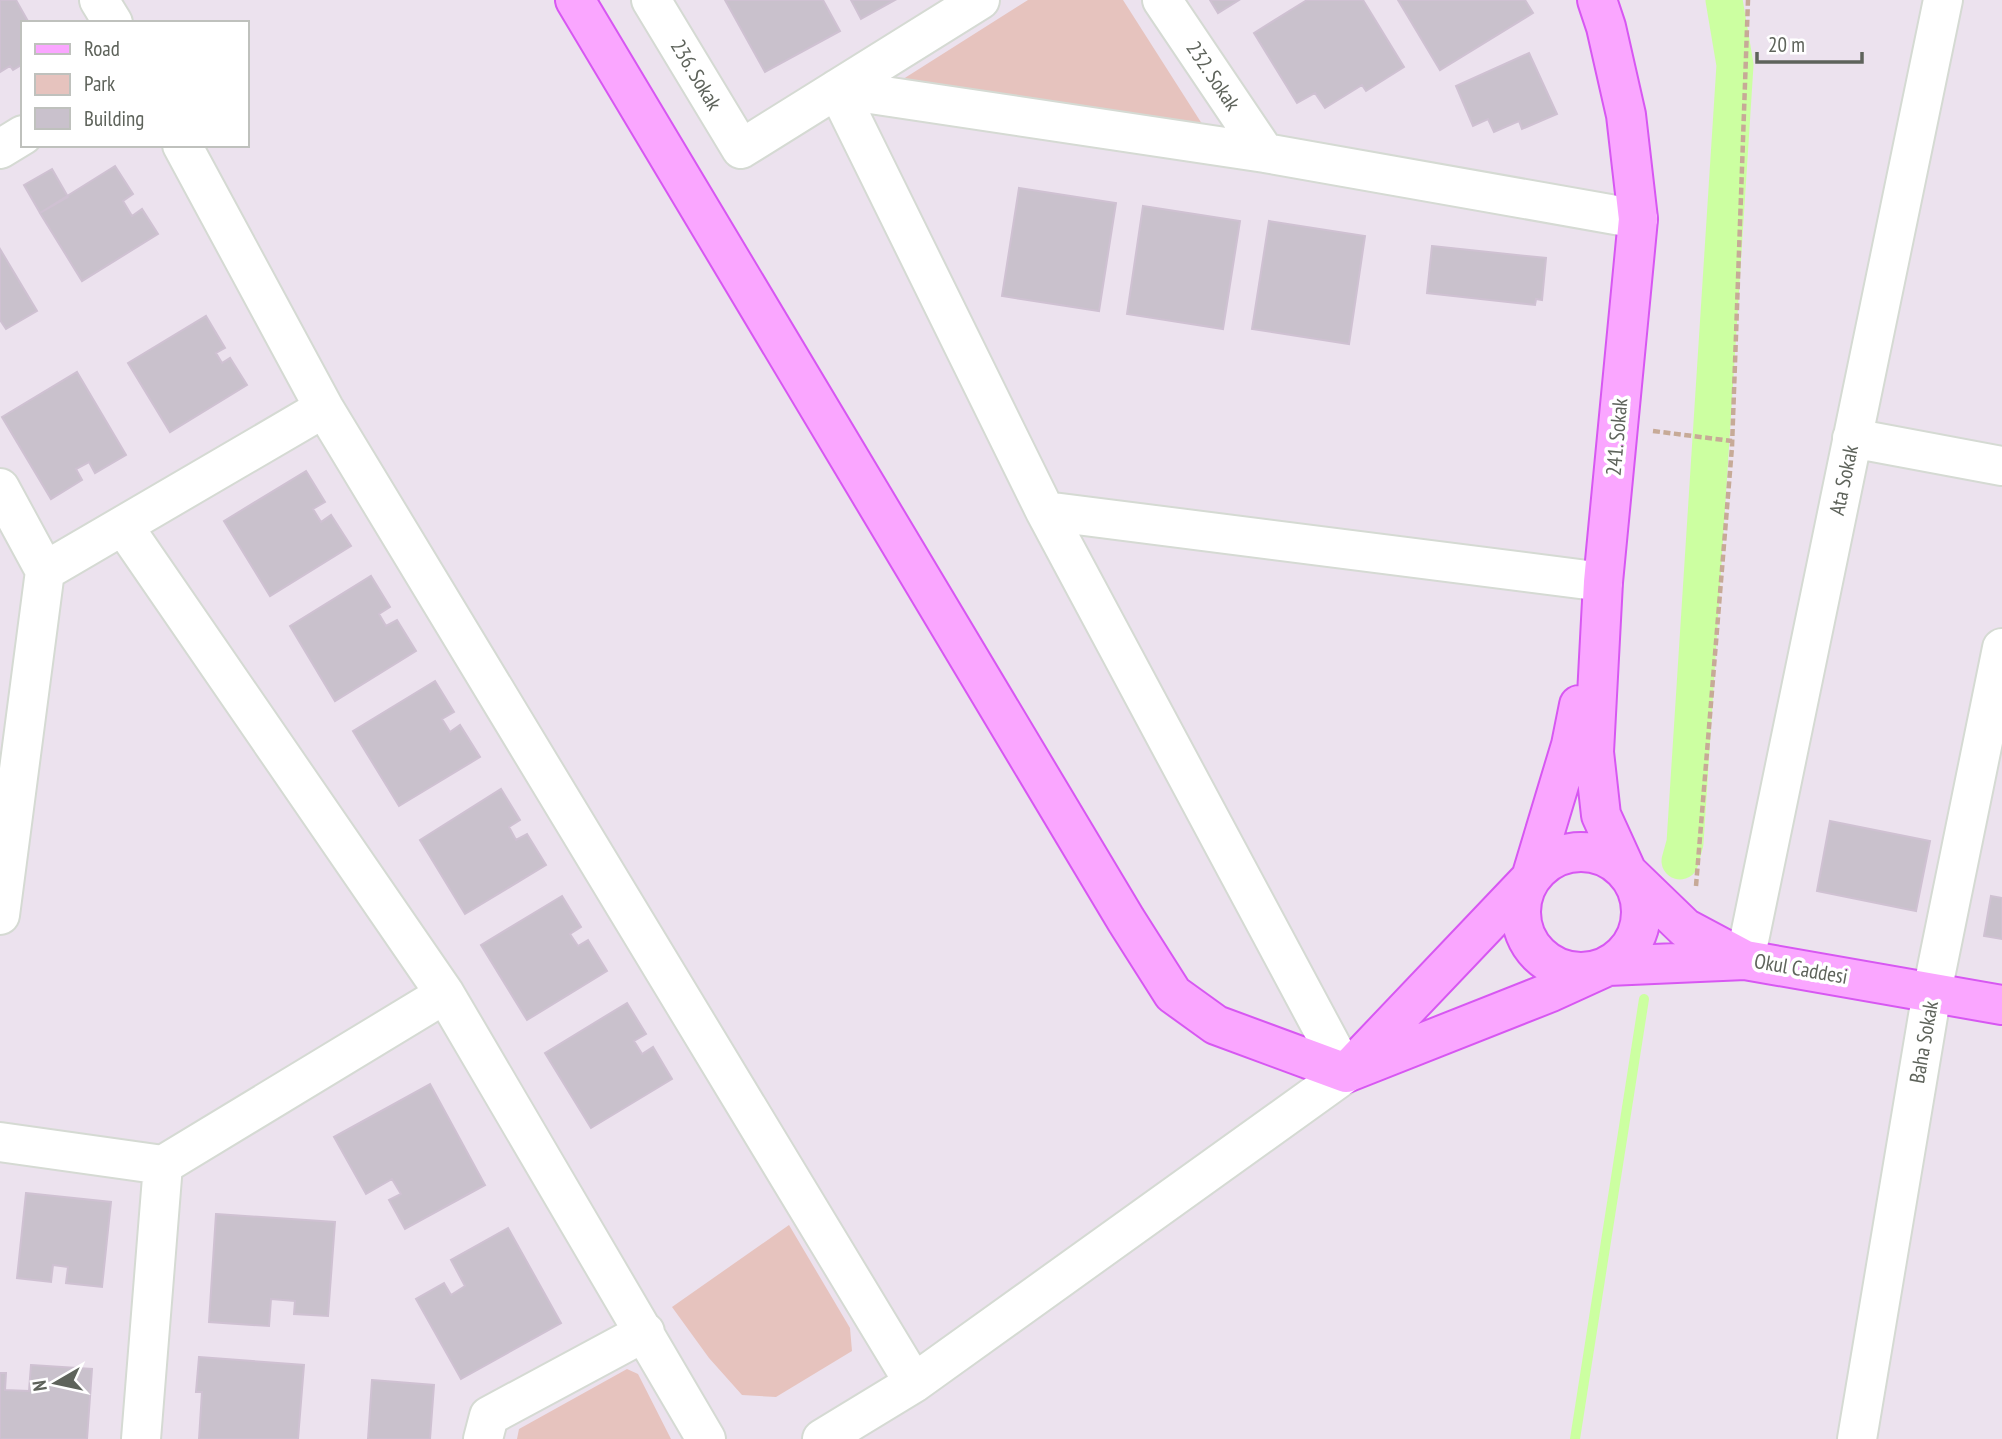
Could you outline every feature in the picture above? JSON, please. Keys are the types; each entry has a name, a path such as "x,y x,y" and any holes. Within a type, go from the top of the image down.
{"main road":[{"path":"575,0 1173,994 1216,1025 1346,1073 1551,992 1608,966 1623,956 1634,941 1641,924 1637,888 1627,873 1613,860 1596,853 1560,855 1544,864 1346,1073"},
{"name":"241. Sokak","path":"1597,0 1606,27 1626,115 1637,219 1603,582 1594,752 1601,816 1627,873"},
{"path":"1603,582 1571,745 1531,878 1523,896 1521,916 1525,935 1536,952 1551,964 1570,971 1589,972 1608,966 1745,960"},
{"name":"Okul Caddesi","path":"1627,873 1685,928 1745,960 2002,1004"}],"street":[{"path":"99,0 112,21"},
{"name":"236. Sokak","path":"652,0 741,149 837,89"},
{"path":"837,89 980,0"},
{"name":"232. Sokak","path":"1162,0 1265,153"},
{"name":"Ata Sokak","path":"1745,960 1943,0"},
{"path":"837,89 1265,153 1637,219"},
{"path":"822,1439 914,1383 1346,1073 1045,512 837,89"},
{"path":"0,149 21,136"},
{"path":"184,147 324,408 914,1383"},
{"path":"45,571 324,408"},
{"path":"1852,438 2002,466"},
{"path":"0,488 45,571 0,915"},
{"path":"1045,512 1603,582"},
{"path":"124,527 444,995 706,1439"},
{"name":"Baha Sokak","path":"1857,1439 1932,992 2002,648"},
{"path":"0,1142 163,1165 444,995"},
{"path":"141,1439 163,1165"},
{"path":"483,1439 489,1416 645,1332"}],"path":[{"path":"1696,892 1732,440 1748,0"},
{"path":"1652,431 1732,440"}],"green space":[{"path":"1028,0 1123,0 1204,127 900,81"},
{"path":"789,1225 850,1328 852,1351 776,1397 742,1395 709,1358 672,1307"},
{"path":"627,1369 638,1374 671,1439 517,1439 519,1429"}],"building":[{"path":"0,0 16,0 28,21 21,21 21,65 13,70 10,66 0,72"},
{"path":"725,0 823,0 840,31 765,72"},
{"path":"851,0 895,0 861,19"},
{"path":"1210,0 1239,0 1218,13"},
{"path":"1307,0 1363,0 1404,67 1366,91 1362,85 1325,108 1315,93 1297,103 1254,33"},
{"path":"1398,0 1525,0 1533,13 1440,70"},
{"path":"1529,53 1557,114 1522,129 1519,121 1494,132 1488,119 1473,126 1456,86"},
{"path":"115,166 133,194 123,201 132,216 142,209 158,234 82,281 40,213"},
{"path":"52,169 68,197 40,213 24,185"},
{"path":"1019,188 1116,203 1099,311 1002,296"},
{"path":"1143,206 1240,221 1223,329 1127,314"},
{"path":"1269,221 1365,236 1349,344 1252,329"},
{"path":"1432,246 1546,258 1542,300 1536,299 1535,305 1427,293"},
{"path":"0,249 37,311 6,329 0,320"},
{"path":"206,316 225,348 216,353 222,363 230,358 247,385 170,432 128,363"},
{"path":"77,372 126,455 95,473 89,462 76,469 82,480 51,499 2,417"},
{"path":"306,471 325,502 313,509 321,522 331,515 351,546 270,596 224,521"},
{"path":"371,576 390,607 379,614 386,626 397,620 416,651 335,701 290,626"},
{"path":"435,681 454,712 442,719 450,732 460,725 480,757 399,806 353,731"},
{"path":"501,789 520,820 509,827 516,840 527,834 546,865 465,914 420,840"},
{"path":"1830,821 1930,841 1916,911 1817,891"},
{"path":"562,896 581,927 570,934 578,946 588,940 607,971 527,1020 481,945"},
{"path":"1991,896 2002,898 2002,939 1984,936"},
{"path":"627,1003 646,1034 634,1041 642,1054 653,1047 672,1079 591,1128 545,1053"},
{"path":"430,1084 485,1185 405,1229 389,1200 401,1194 392,1179 366,1194 334,1137"},
{"path":"26,1193 111,1202 102,1287 66,1283 68,1267 53,1265 51,1282 17,1278"},
{"path":"216,1214 335,1222 328,1316 294,1314 295,1301 271,1299 269,1326 209,1322"},
{"path":"508,1228 561,1323 461,1379 416,1299 444,1283 451,1295 465,1286 451,1260"},
{"path":"199,1357 304,1365 298,1439 199,1439 202,1392 196,1392"},
{"path":"31,1365 92,1369 87,1439 0,1439 0,1373 6,1373 5,1390 29,1391"},
{"path":"372,1380 434,1385 430,1439 368,1439"}],"waterway":[{"path":"1680,861 1685,843 1735,65 1724,0"},
{"path":"1575,1439 1644,999"}]}
